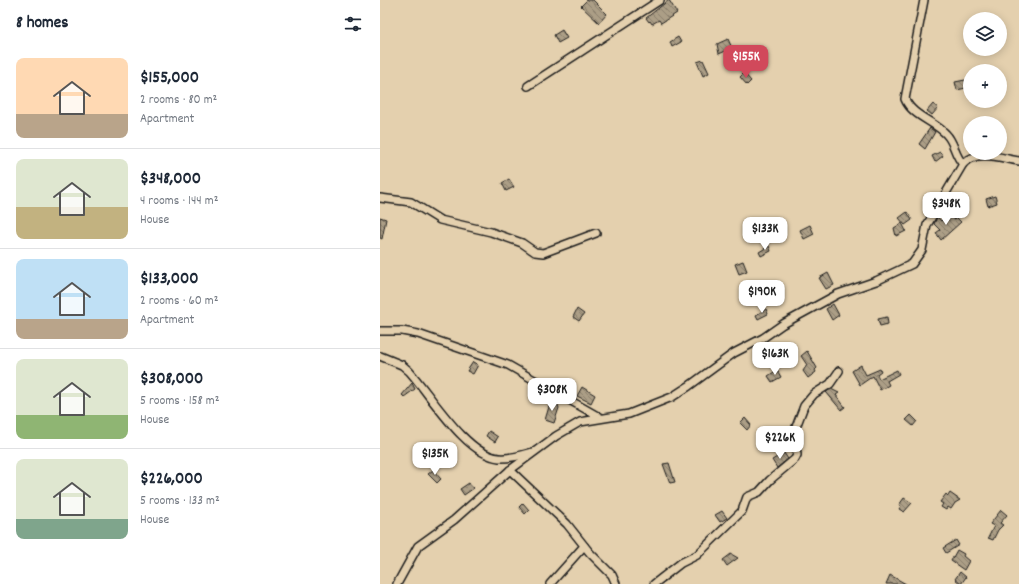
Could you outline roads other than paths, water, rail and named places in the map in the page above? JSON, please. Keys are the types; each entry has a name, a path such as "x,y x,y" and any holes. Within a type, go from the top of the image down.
{"street":[{"path":"528,86 660,0"},
{"path":"924,0 905,99 913,111 947,134 952,141 957,158 963,164"},
{"path":"397,584 418,546 454,520 510,470 556,436 580,422 629,414 672,397 734,353 763,338 784,324 838,294 876,281 912,264 922,250 927,225 963,164 969,158 982,155 1019,161"},
{"path":"380,198 412,202 440,220 508,237 535,252 543,253 566,242 596,233"},
{"path":"380,331 410,332 493,358 508,364 601,418"},
{"path":"380,356 402,365 409,371 445,417 479,449 499,458 535,452"},
{"path":"654,584 665,581 681,563 697,555 742,511 747,497 760,492 770,480 795,459 797,455 795,438 796,427 804,406 814,394 830,384 839,371"},
{"path":"510,470 567,524 584,546 612,575 616,584"},
{"path":"550,584 584,546"}]}
